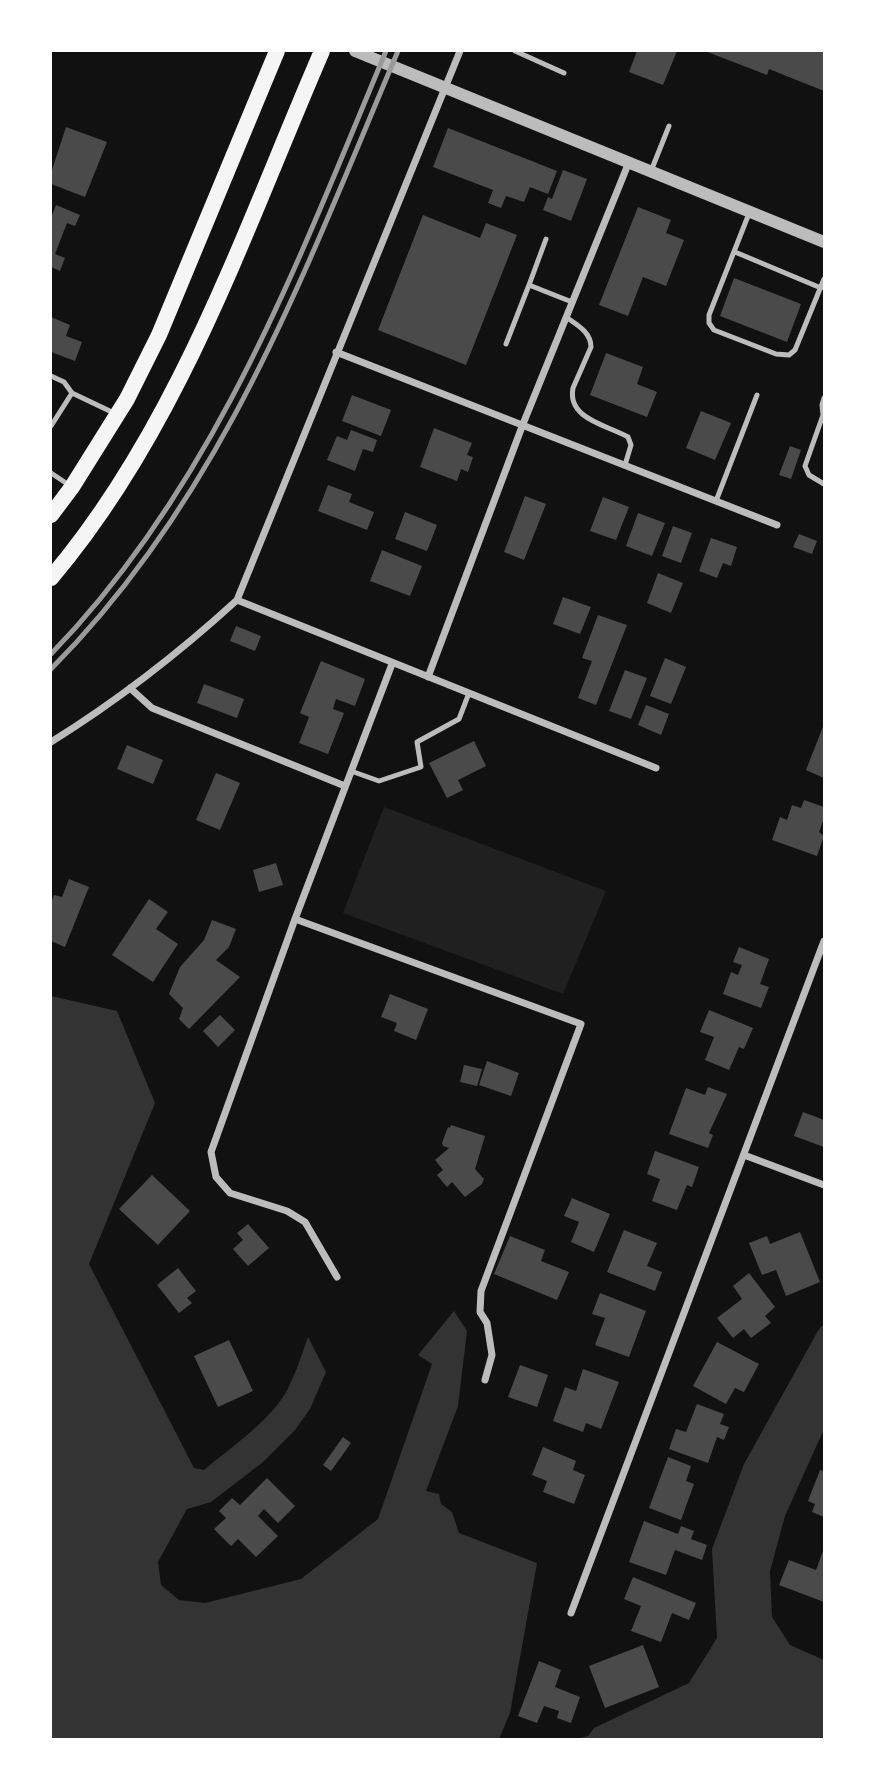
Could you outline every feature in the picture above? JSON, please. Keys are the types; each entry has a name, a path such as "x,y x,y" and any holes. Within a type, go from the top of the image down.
{"main road":[{"path":"51,515 72,487 117,415 159,335 277,51"},
{"path":"51,578 115,496 158,422 201,334 322,51"}],"street":[{"path":"355,51 824,242"},
{"path":"51,742 130,688 195,638 237,600 460,51"},
{"path":"428,677 523,424 629,162"},
{"path":"336,352 777,525"},
{"path":"237,600 656,768"},
{"path":"337,1277 306,1222 287,1211 230,1193 216,1177 211,1152 295,919 392,664"},
{"path":"130,688 152,708 345,786"},
{"path":"295,919 581,1024 481,1291 480,1312 487,1323 492,1355 485,1380"},
{"path":"571,1613 824,941"},
{"path":"744,1155 824,1185"}],"lane":[{"path":"515,51 564,74"},
{"path":"651,171 669,126"},
{"path":"750,211 709,315 709,323 714,330 776,354 789,355 795,350 824,279"},
{"path":"506,344 546,239"},
{"path":"735,252 821,288"},
{"path":"529,285 572,302"},
{"path":"566,317 587,333 591,341 591,347 573,388 574,407 586,417 628,438 631,445 625,465"},
{"path":"51,376 64,382 72,393 117,415"},
{"path":"51,426 72,393"},
{"path":"716,501 757,395"},
{"path":"824,398 823,411 805,466 809,475 824,484"},
{"path":"51,472 72,487"},
{"path":"351,771 379,781 421,767 418,742 459,719 469,693"}],"shaded area":[{"path":"384,807 606,891 563,994 343,913"},
{"path":"51,996 117,1011 155,1103 89,1264 194,1468 204,1470 258,1425 277,1405 292,1380 308,1337 326,1372 310,1409 295,1430 263,1462 211,1502 187,1509 158,1562 161,1585 179,1600 205,1603 301,1579 378,1519 432,1364 418,1355 454,1311 467,1331 458,1406 426,1491 439,1494 441,1504 452,1512 459,1533 537,1563 510,1713 499,1739 51,1739"},
{"path":"824,1324 824,1429 785,1516 770,1571 772,1617 790,1645 824,1660 824,1739 576,1739 588,1736 594,1728 689,1683 717,1638 712,1549 744,1464"}],"building":[{"path":"637,51 677,51 663,85 629,72"},
{"path":"705,51 824,51 824,91 769,69 767,75"},
{"path":"66,127 107,142 85,197 51,184 51,173"},
{"path":"448,128 557,171 548,194 530,187 524,202 506,196 501,208 488,203 493,190 433,167"},
{"path":"563,170 587,179 571,221 543,210 548,197 552,199"},
{"path":"56,205 80,215 75,226 67,223 55,254 65,258 60,271 51,267 51,218"},
{"path":"638,207 671,220 666,233 684,240 666,286 643,277 628,316 599,305"},
{"path":"423,215 480,238 486,223 517,235 466,365 378,330"},
{"path":"734,278 801,304 787,342 720,316"},
{"path":"51,317 70,325 66,336 82,342 75,361 51,352"},
{"path":"606,353 643,367 637,384 657,392 647,417 590,395"},
{"path":"352,395 391,410 381,436 342,421"},
{"path":"701,411 731,423 715,460 686,448"},
{"path":"434,428 472,443 467,455 473,457 468,472 461,469 457,481 420,467"},
{"path":"351,430 377,440 373,452 363,449 355,471 327,460 337,436 347,440"},
{"path":"790,446 801,450 791,479 779,475"},
{"path":"328,485 352,494 349,502 374,512 367,530 318,511"},
{"path":"525,496 546,504 524,560 504,552"},
{"path":"603,497 629,507 616,540 590,531"},
{"path":"405,512 437,525 427,551 395,539"},
{"path":"638,513 665,523 652,556 626,546"},
{"path":"673,526 692,533 681,563 662,556"},
{"path":"799,534 817,541 812,554 793,547"},
{"path":"711,538 737,547 731,566 723,563 717,578 699,571"},
{"path":"382,550 422,566 410,596 370,581"},
{"path":"658,573 683,583 671,613 647,603"},
{"path":"563,597 591,607 580,634 553,624"},
{"path":"598,615 627,625 596,705 578,698 592,661 582,658"},
{"path":"236,626 261,636 255,651 230,641"},
{"path":"665,658 686,667 671,704 650,696"},
{"path":"321,661 365,679 355,706 336,699 333,709 344,713 328,754 299,743 309,717 300,713"},
{"path":"625,670 647,678 631,719 609,711"},
{"path":"204,684 244,699 237,718 197,703"},
{"path":"646,705 669,714 661,735 638,725"},
{"path":"824,724 824,778 806,770"},
{"path":"474,741 486,766 458,780 463,790 447,798 429,763"},
{"path":"127,745 163,760 153,784 117,769"},
{"path":"216,773 240,783 220,830 196,820"},
{"path":"804,800 824,807 824,818 819,832 824,836 817,856 772,840 780,817 787,820 792,805 801,808"},
{"path":"276,863 283,885 259,892 253,870"},
{"path":"69,879 89,887 65,947 51,941 51,903 54,895 62,897"},
{"path":"149,899 168,912 156,929 178,944 153,982 112,955"},
{"path":"212,920 236,929 229,947 216,960 240,977 189,1029 179,1019 183,1008 169,994 180,967 204,940"},
{"path":"739,947 769,959 760,984 769,987 761,1008 723,994 731,972 738,975 742,965 733,962"},
{"path":"390,994 428,1009 416,1040 394,1031 397,1023 381,1017"},
{"path":"709,1010 753,1028 744,1049 739,1047 729,1070 705,1060 714,1037 700,1032"},
{"path":"220,1015 235,1030 218,1047 203,1031"},
{"path":"487,1061 519,1073 511,1096 479,1085"},
{"path":"464,1065 482,1069 477,1086 460,1082"},
{"path":"708,1087 727,1094 709,1133 713,1135 708,1148 669,1134 686,1088 705,1095"},
{"path":"803,1112 824,1120 824,1147 794,1136"},
{"path":"451,1125 485,1136 475,1169 484,1179 482,1184 465,1197 452,1182 447,1187 437,1175 443,1170 435,1160 449,1148 442,1143"},
{"path":"655,1151 699,1167 692,1187 687,1185 677,1210 652,1201 660,1179 647,1174"},
{"path":"152,1175 190,1211 158,1245 119,1209"},
{"path":"572,1198 610,1214 594,1252 571,1242 579,1222 564,1216"},
{"path":"248,1224 269,1248 248,1266 233,1249 243,1240 237,1233"},
{"path":"624,1230 657,1243 647,1266 662,1272 655,1291 607,1272"},
{"path":"800,1232 820,1282 786,1296 776,1270 762,1275 749,1243 767,1236 770,1244"},
{"path":"510,1236 545,1250 541,1261 569,1272 557,1300 494,1274"},
{"path":"178,1268 196,1291 187,1298 192,1303 179,1313 157,1285"},
{"path":"749,1273 775,1307 765,1316 771,1323 751,1338 744,1329 733,1338 717,1318 742,1299 733,1286"},
{"path":"600,1293 646,1311 629,1357 595,1345 605,1318 592,1314"},
{"path":"229,1340 253,1391 218,1407 194,1356"},
{"path":"717,1342 759,1364 744,1392 735,1388 726,1404 693,1386"},
{"path":"520,1365 548,1375 537,1407 508,1397"},
{"path":"583,1369 619,1382 601,1429 586,1423 583,1432 553,1421 565,1387 576,1391"},
{"path":"697,1404 724,1414 720,1424 729,1427 724,1440 717,1437 708,1463 669,1449 676,1429 686,1432"},
{"path":"343,1437 351,1443 331,1471 323,1465"},
{"path":"543,1447 576,1461 573,1470 585,1475 574,1504 543,1492 547,1481 532,1475"},
{"path":"668,1457 691,1466 686,1481 694,1484 681,1520 649,1508"},
{"path":"820,1470 824,1471 824,1517 812,1512 815,1504 808,1501"},
{"path":"267,1478 295,1506 278,1523 264,1509 258,1516 278,1536 256,1557 238,1539 231,1546 214,1529 226,1518 219,1511 232,1498 240,1505"},
{"path":"644,1521 678,1534 681,1526 694,1531 691,1539 707,1545 702,1560 675,1550 666,1575 629,1562"},
{"path":"824,1548 824,1602 779,1585 789,1560 816,1570"},
{"path":"633,1577 696,1603 689,1620 672,1613 661,1642 631,1631 641,1606 624,1599"},
{"path":"643,1645 659,1687 605,1708 589,1666"},
{"path":"539,1661 561,1670 555,1687 580,1697 571,1723 557,1718 559,1711 544,1706 537,1723 518,1716"}],"railway":[{"path":"51,654 109,588 160,518 206,445 247,369 284,291 386,51"},
{"path":"51,669 112,602 165,530 212,455 293,298 398,51"}]}
